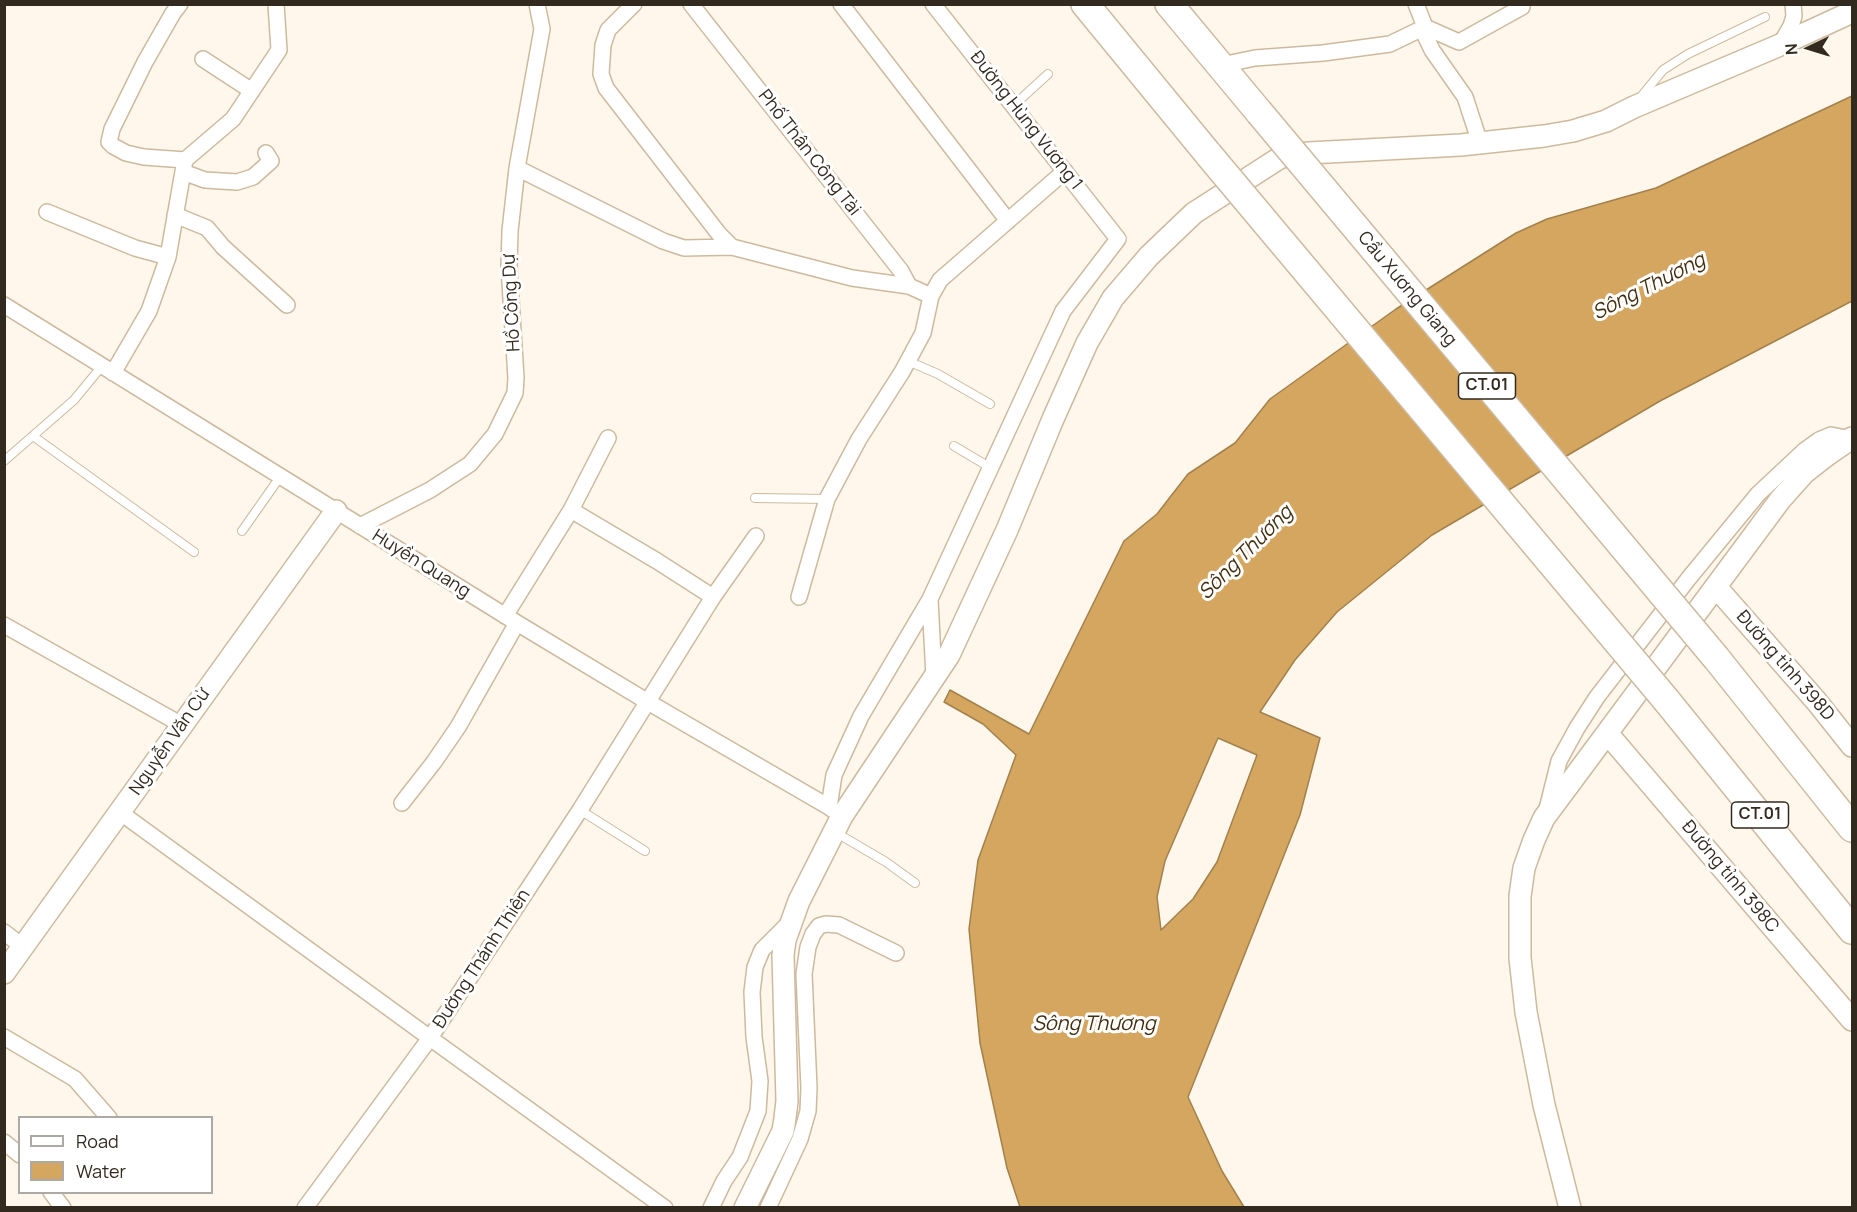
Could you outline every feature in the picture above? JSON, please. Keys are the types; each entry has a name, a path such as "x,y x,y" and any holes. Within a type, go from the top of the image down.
{"highway":[{"name":"CT.01","path":"1085,4 1667,701 1852,930"},
{"name":"Cầu Xương Giang","path":"1169,4 1717,659 1852,828"}],"street":[{"path":"180,4 145,62 112,129 109,142 126,153 184,166 205,180 237,182 254,177 271,161 266,153"},
{"path":"108,370 149,311 168,257 184,166 233,119 279,50 276,4"},
{"name":"Hồ Công Dự","path":"360,526 430,490 470,464 495,434 515,393 509,267 510,231 517,168 542,29 537,4"},
{"path":"634,4 608,30 603,45 602,74 606,88 719,234 732,247"},
{"name":"Phố Thân Công Tài","path":"691,4 894,261 909,286"},
{"path":"840,4 1008,221"},
{"name":"Đường Hùng Vương 1","path":"933,4 1118,238 1063,311 991,468"},
{"path":"1416,4 1432,50 1465,96 1480,143"},
{"path":"1780,45 1791,26 1794,16 1793,4"},
{"path":"1231,63 1255,58 1323,53 1390,44 1424,28 1459,42 1522,7"},
{"path":"745,1208 778,1140 785,1118 787,1101 783,955 791,921 835,818 949,655 1087,344 1113,298 1149,256 1194,213 1281,157 1309,153 1480,143 1573,131 1606,121 1634,106 1852,12"},
{"path":"203,59 252,91"},
{"path":"517,168 663,241 684,248 732,247 852,278 909,286 931,296"},
{"path":"799,597 827,499 859,439 923,333 931,296 940,280 1065,171"},
{"path":"47,213 135,248 168,257"},
{"path":"175,215 207,228 223,247 287,305"},
{"name":"Huyền Quang","path":"4,305 835,818"},
{"path":"1570,1208 1542,1093 1526,1012 1520,958 1520,896 1524,868 1544,818 1559,761 1597,697 1689,578 1758,494 1819,440 1831,435 1852,438"},
{"path":"402,803 458,727 511,619 608,438"},
{"path":"1544,818 1780,500 1804,472 1852,438"},
{"path":"835,818 834,775 861,716 930,599 991,468"},
{"path":"571,510 713,597"},
{"name":"Nguyễn Văn Cừ","path":"4,973 336,511"},
{"name":"Đường Thánh Thiên","path":"305,1208 430,1038 580,810 713,597 756,536"},
{"name":"Đường tỉnh 398D","path":"1716,587 1817,702 1852,746"},
{"path":"930,599 934,677"},
{"path":"4,625 182,725"},
{"name":"Đường tỉnh 398C","path":"1607,733 1852,1020"},
{"path":"121,813 665,1208"},
{"path":"711,1208 724,1181 740,1157 758,1111 760,1081 754,1036 752,992 755,967 762,950 791,921"},
{"path":"768,1208 800,1139 808,1111 804,974 808,948 813,934 819,926 832,923 896,953"},
{"path":"4,932 23,947"},
{"path":"4,1037 75,1079 107,1116"},
{"path":"4,1142 18,1153"},
{"path":"52,1194 63,1208"}],"lane":[{"path":"1634,106 1663,70 1688,54 1765,17"},
{"path":"1014,106 1048,74"},
{"path":"908,361 938,374 990,404"},
{"path":"4,461 108,370"},
{"path":"33,436 194,552"},
{"path":"954,446 991,468"},
{"path":"242,531 280,477"},
{"path":"755,498 827,499"},
{"path":"580,810 645,851"},
{"path":"835,818 886,862 915,883"}],"water":[{"name":"Sông Thương","path":"1852,96 1852,301 1660,401 1432,535 1337,612 1295,660 1260,712 1320,738 1300,815 1188,1097 1222,1171 1244,1207 1020,1207 1007,1168 980,1043 969,929 978,860 1016,755 983,724 944,702 950,690 1029,734 1124,541 1157,514 1188,474 1235,443 1270,399 1396,309 1516,233 1547,219 1656,188","holes":["1218,738 1257,755 1217,862 1193,899 1161,930 1157,897 1165,861"]}]}
